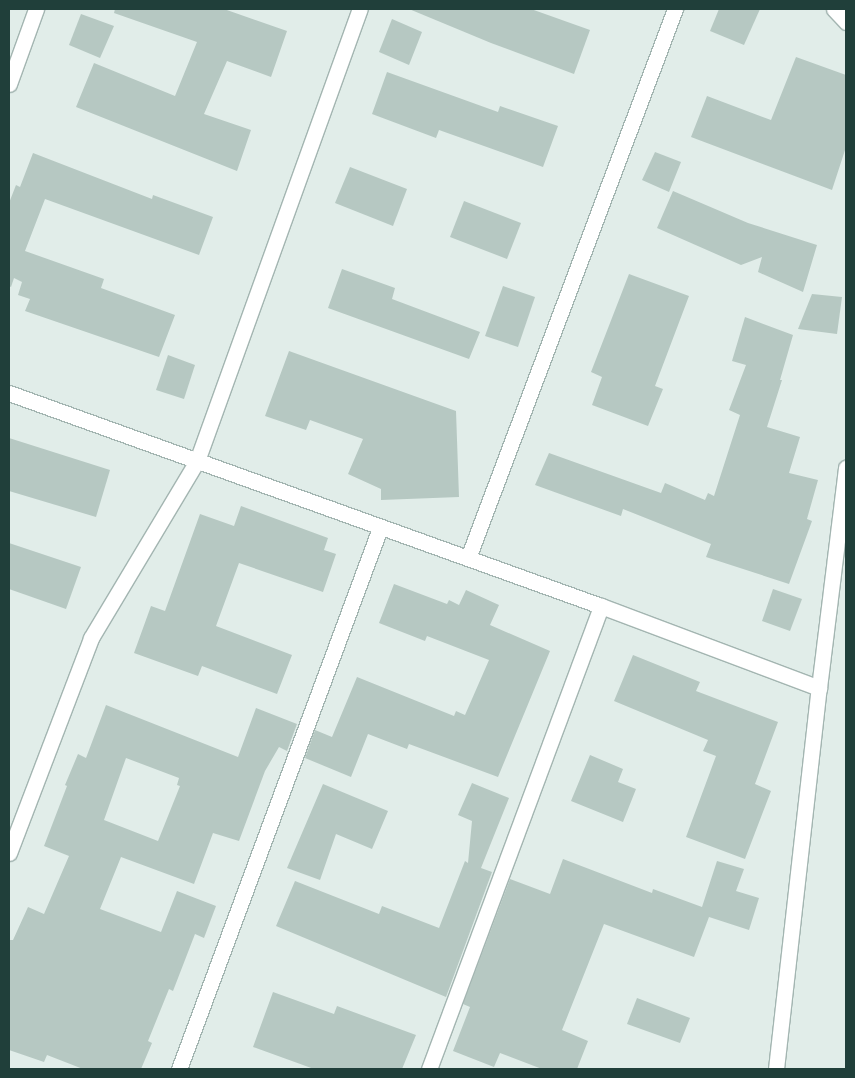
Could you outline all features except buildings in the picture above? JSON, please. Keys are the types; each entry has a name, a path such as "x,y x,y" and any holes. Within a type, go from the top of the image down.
{"street":[{"path":"9,84 36,9"},
{"path":"9,853 91,638 197,461 360,9"},
{"path":"468,558 675,9"},
{"path":"834,9 846,22"},
{"path":"9,393 601,606 819,688"},
{"path":"776,1069 846,468"},
{"path":"179,1069 380,528"},
{"path":"429,1069 601,606"}]}
